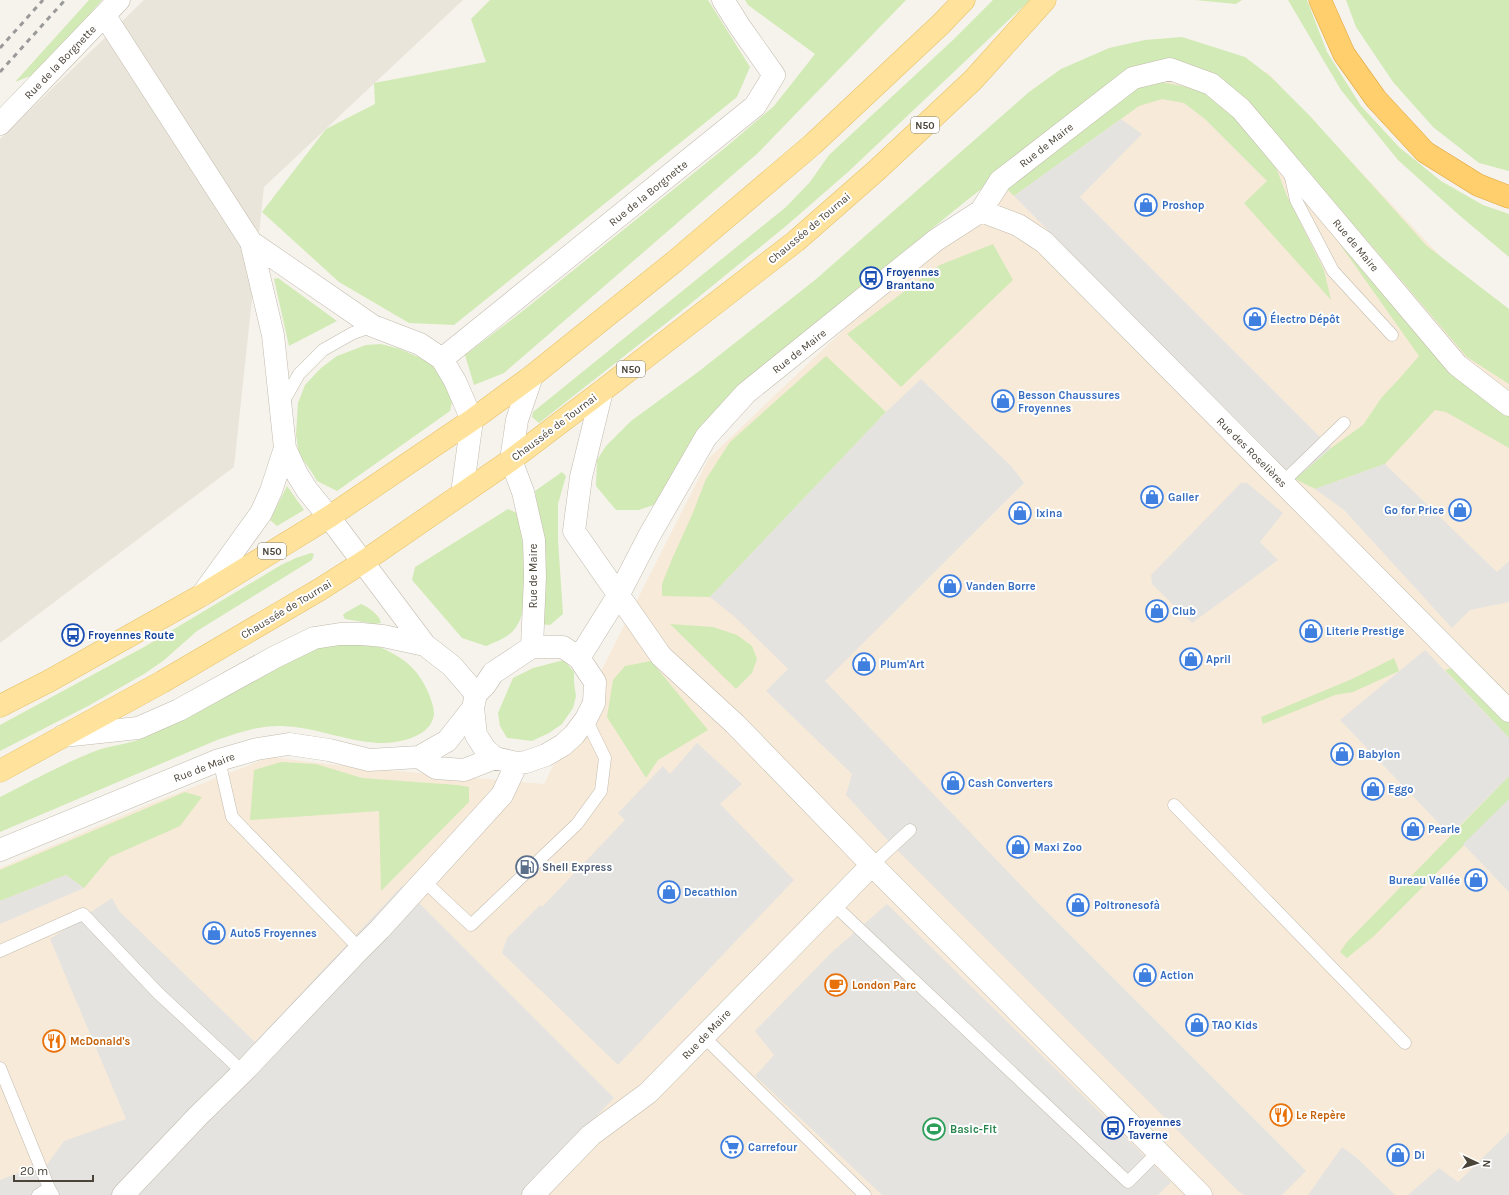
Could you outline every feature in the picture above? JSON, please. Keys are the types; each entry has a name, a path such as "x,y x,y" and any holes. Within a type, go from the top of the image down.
{"highway":[{"path":"1320,0 1344,54 1376,99 1425,152 1478,185 1509,197"}],"main road":[{"name":"N50","path":"0,706 49,681 202,594 330,517 472,420 532,376 674,262 813,144 941,24 964,0"},
{"name":"Chaussée de Tournai","path":"0,771 162,682 363,562 511,460 796,241 871,175 972,80 1045,0"}],"street":[{"name":"Rue de la Borgnette","path":"0,124 119,0"},
{"name":"Rue de la Borgnette","path":"442,359 755,106 774,75 740,27 724,0"},
{"path":"105,16 251,242 273,335 285,448 296,474 306,490 330,517 425,644 452,666 475,701 476,735 485,749 495,758 517,763 526,762 564,745 586,719 594,703 595,682 579,658 563,647 532,647 493,673 475,701"},
{"name":"Rue de Maire","path":"579,658 619,594 649,536 706,437 746,393 936,240 981,211 988,197 1000,181 1133,78 1170,69 1211,84 1241,109 1457,365 1509,405"},
{"name":"Rue des Roselières","path":"981,211 1018,225 1044,242 1509,711"},
{"path":"251,242 373,326 420,344 442,359 455,381 472,420 462,493"},
{"path":"511,460 517,420 532,376"},
{"path":"602,391 581,477 574,531 661,656 735,724 872,865 1201,1195"},
{"path":"202,594 262,513 285,448"},
{"name":"Rue de Maire","path":"511,460 523,492 534,540 535,577 532,647"},
{"path":"63,736 138,728 180,710 275,657 314,638 340,634 362,634 383,636 425,644"},
{"name":"Rue de Maire","path":"0,850 219,760 256,749 289,744 329,750 369,760 420,758 447,741 475,701"},
{"path":"420,758 436,768 464,770 495,758"},
{"path":"123,1195 198,1116 243,1072 424,881 502,795 517,763"},
{"name":"Rue de Maire","path":"533,1195 591,1135 648,1093 872,865"}],"lane":[{"path":"1288,164 1296,200 1333,271 1392,335"},
{"path":"281,406 299,374 323,350 353,333 373,326"},
{"path":"1282,483 1344,424"},
{"path":"424,881 471,925 577,824 601,791 605,758 586,719"},
{"path":"219,760 232,816 360,949"},
{"path":"1174,805 1405,1043"},
{"path":"872,865 910,830"},
{"path":"833,904 1128,1182 1158,1152"},
{"path":"0,951 83,914 158,993 243,1072"},
{"path":"704,1037 865,1195"},
{"path":"0,1068 51,1192 38,1195"}],"shaded area":[{"path":"144,0 463,0 264,187 234,467 0,643 0,139"},
{"path":"1148,67 1267,72 1509,329 1509,1195 0,1195 0,868 152,803 270,757 352,767 544,784 709,458 855,319"},
{"path":"1121,119 1142,134 1080,197 1331,448 1295,479 1014,196"},
{"path":"921,379 1012,467 1024,483 825,681 1036,901 1306,1171 1282,1195 1244,1195 1237,1190 893,846 846,795 852,774 766,691 788,669 736,618 710,597 886,412"},
{"path":"1385,464 1497,572 1509,561 1509,602 1470,610 1452,628 1344,510 1315,489"},
{"path":"1241,483 1247,483 1283,513 1260,542 1278,560 1192,623 1152,584 1151,575"},
{"path":"1425,650 1509,738 1509,776 1450,835 1340,720"},
{"name":"Decathlon","path":"697,743 742,784 720,804 794,880 618,1065 502,953 507,938 540,905 542,907 625,820 618,813 663,766 670,774"},
{"path":"1509,799 1509,892 1463,844"},
{"path":"66,875 84,888 0,924 0,901"},
{"path":"402,886 614,1098 521,1195 0,1195 0,1180 18,1173 46,1166 64,1141 126,1119 50,939 112,898 119,911 255,1042"},
{"path":"887,904 1171,1182 1158,1195 882,1195 755,1076 774,1055 755,1031 831,953"},
{"path":"1509,1132 1509,1195 1408,1195 1439,1168 1458,1182"},
{"path":"1342,1147 1357,1158 1395,1195 1308,1195"}],"green space":[{"path":"89,0 102,0 38,73 15,82"},
{"path":"490,0 708,0 750,67 737,97 454,325 409,323 339,282 262,212 326,129 375,104 374,83 486,62 471,19"},
{"path":"745,0 906,0 758,153 504,373 474,385 465,355 524,310 726,147 774,106 815,54 748,5"},
{"path":"993,0 1030,0 848,172 786,226 679,313 539,423 532,417 533,412 786,207 810,182 829,155 953,40"},
{"path":"1195,0 1242,0 1236,4"},
{"path":"1288,0 1307,0 1327,52 1361,106 1399,147 1441,181 1483,205 1509,214 1509,257 1459,215 1398,160 1341,90"},
{"path":"1346,0 1509,0 1509,171 1479,163 1433,127 1393,82 1356,27"},
{"path":"1182,37 1245,57 1271,77 1310,116 1427,246 1509,309 1509,384 1467,357 1252,106 1205,70 1185,65 1123,78 966,201 738,386 656,504 639,510 616,510 596,486 597,460 606,446 631,421 698,372 815,280 1029,92 1061,69 1109,48 1145,40"},
{"path":"1161,82 1187,87 1216,96 1269,150 1287,196 1324,270 1331,300 1244,203 1267,181 1205,119 1184,103 1162,99 1139,106 1014,196 1007,189 1133,87"},
{"path":"1310,202 1447,360 1509,398 1509,448 1446,412 1435,410 1385,464 1315,489 1295,479 1331,448 1363,425 1382,397 1419,356"},
{"path":"993,244 1013,280 901,387 847,334 940,265"},
{"path":"278,278 337,321 289,346 274,279"},
{"path":"381,344 400,349 432,363 444,379 452,402 450,411 337,491 317,481 299,454 296,435 298,403 305,385 321,368 337,356 366,345"},
{"path":"826,356 886,412 710,597 662,596 662,584 706,479 730,442"},
{"path":"562,472 566,476 558,504 558,540 563,614 550,625 540,624 545,554 535,491"},
{"path":"287,486 304,510 277,526 270,520"},
{"path":"508,509 519,514 526,575 524,607 520,620 513,631 504,638 486,646 462,638 412,580 415,567"},
{"path":"311,553 314,554 312,560 197,631 163,661 144,674 88,706 0,751 0,725 144,647 281,565"},
{"path":"361,604 376,614 381,623 375,624 345,619 343,615 345,613"},
{"path":"670,624 713,627 737,635 752,646 757,659 752,673 736,689"},
{"path":"372,644 400,657 417,673 425,686 434,709 434,713 428,728 421,733 404,740 378,743 354,740 294,727 273,726 249,730 217,740 0,832 0,797 48,772 98,750 146,737 321,645"},
{"path":"1394,658 1399,671 1353,692 1335,695 1263,724 1261,717 1352,679"},
{"path":"564,660 574,672 576,696 573,708 562,724 549,733 532,741 507,738 500,726 498,713 513,678 533,668"},
{"path":"651,661 708,730 658,760 646,778 607,717 613,680 625,666"},
{"path":"1455,667 1509,723 1509,738 1445,670"},
{"path":"281,762 316,764 362,778 469,787 469,802 381,891 379,811 250,820 254,770"},
{"path":"1509,776 1509,800 1374,936 1347,958 1340,952 1347,942"},
{"path":"185,792 202,797 180,826 110,857 84,888 66,875 0,901 0,870"}],"railway":[{"path":"0,48 43,0"},
{"path":"0,72 65,0"}],"place":[{"name":"Proshop","path":"1146,205"},
{"name":"Froyennes Brantano","path":"871,278"},
{"name":"Électro Dépôt","path":"1255,319"},
{"name":"Besson Chaussures Froyennes","path":"1003,401"},
{"name":"Galler","path":"1152,497"},
{"name":"Go for Price","path":"1460,510"},
{"name":"Ixina","path":"1020,513"},
{"name":"Vanden Borre","path":"950,586"},
{"name":"Club","path":"1157,611"},
{"name":"Literie Prestige","path":"1311,631"},
{"name":"Froyennes Route","path":"73,635"},
{"name":"April","path":"1191,659"},
{"name":"Plum'Art","path":"864,664"},
{"name":"Babylon","path":"1342,754"},
{"name":"Cash Converters","path":"953,783"},
{"name":"Eggo","path":"1373,789"},
{"name":"Pearle","path":"1413,829"},
{"name":"Maxi Zoo","path":"1018,847"},
{"name":"Shell Express","path":"527,867"},
{"name":"Bureau Vallée","path":"1476,880"},
{"name":"Decathlon","path":"669,892"},
{"name":"Poltronesofà","path":"1078,905"},
{"name":"Auto5 Froyennes","path":"214,933"},
{"name":"Action","path":"1145,975"},
{"name":"London Parc","path":"836,985"},
{"name":"TAO Kids","path":"1197,1025"},
{"name":"McDonald's","path":"54,1041"},
{"name":"Le Repère","path":"1281,1115"},
{"name":"Froyennes Taverne","path":"1113,1128"},
{"name":"Basic-Fit","path":"934,1129"},
{"name":"Carrefour","path":"732,1147"},
{"name":"Di","path":"1398,1155"}]}
